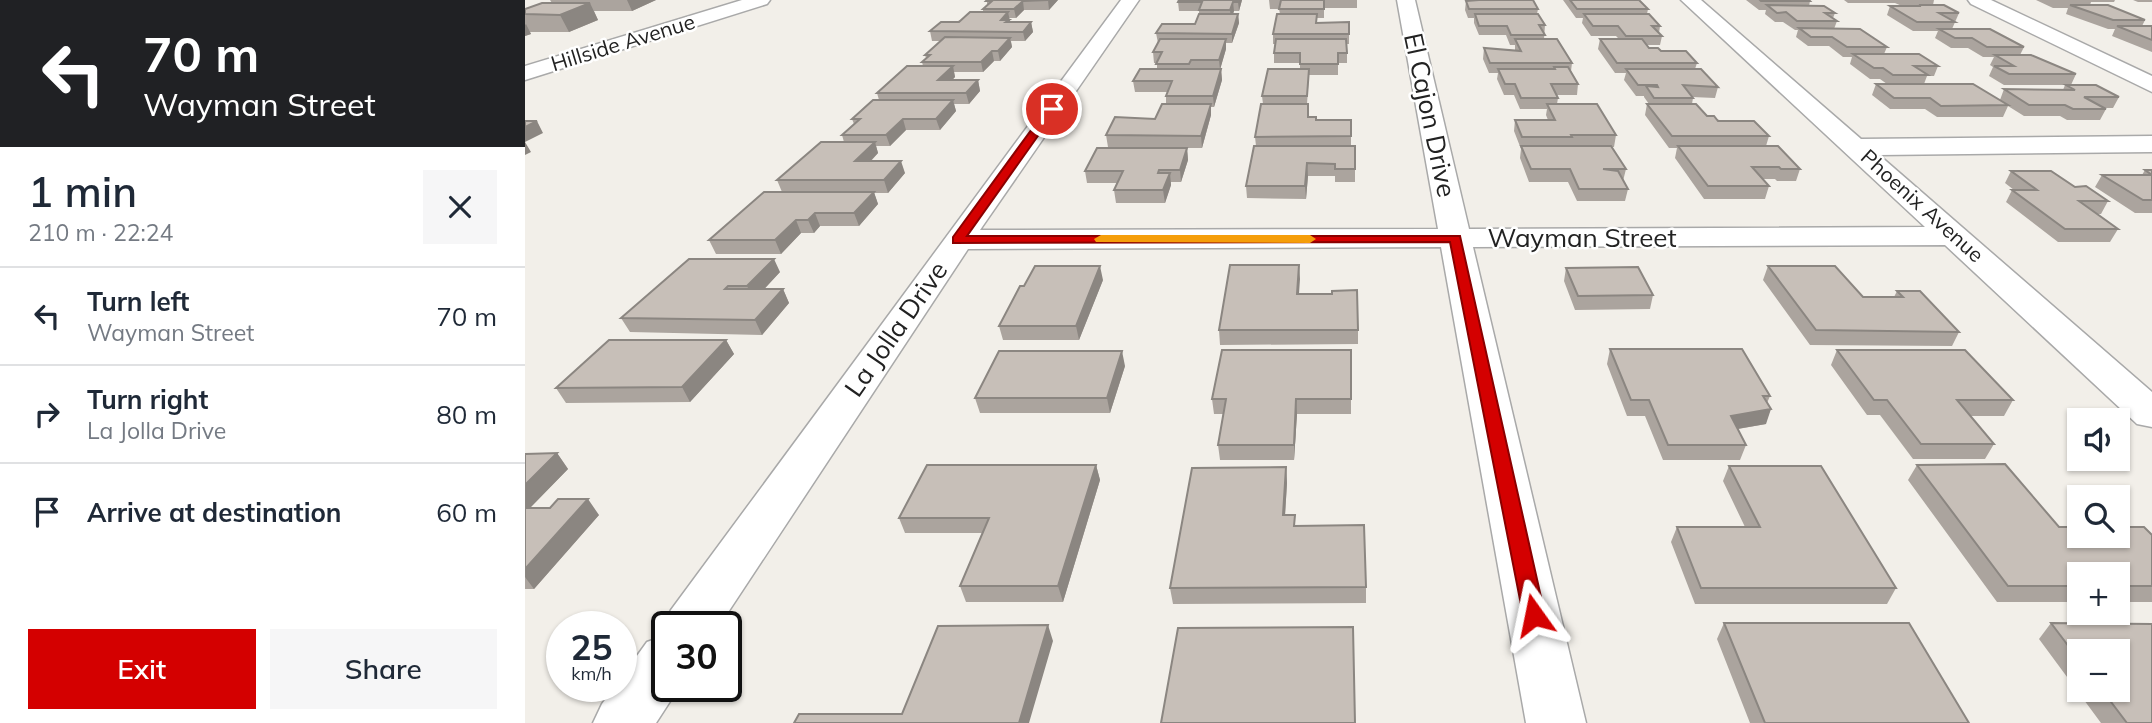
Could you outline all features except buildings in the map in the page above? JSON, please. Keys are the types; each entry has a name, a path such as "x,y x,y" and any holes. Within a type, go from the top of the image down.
{"street":[{"name":"Hillside Avenue","path":"525,72 761,0"},
{"name":"La Jolla Drive","path":"699,611 958,240 1130,0"},
{"name":"El Cajon Drive","path":"1406,0 1556,723"},
{"name":"Phoenix Avenue","path":"1690,0 2152,414"},
{"path":"1977,0 2152,85"},
{"path":"1857,147 2152,144"},
{"name":"Wayman Street","path":"958,240 1954,236"},
{"path":"623,723 651,682"}],"slow traffic":[{"path":"1101,239 1310,239"}],"route":[{"path":"1052,109 958,240 1456,238 1534,615"}]}
